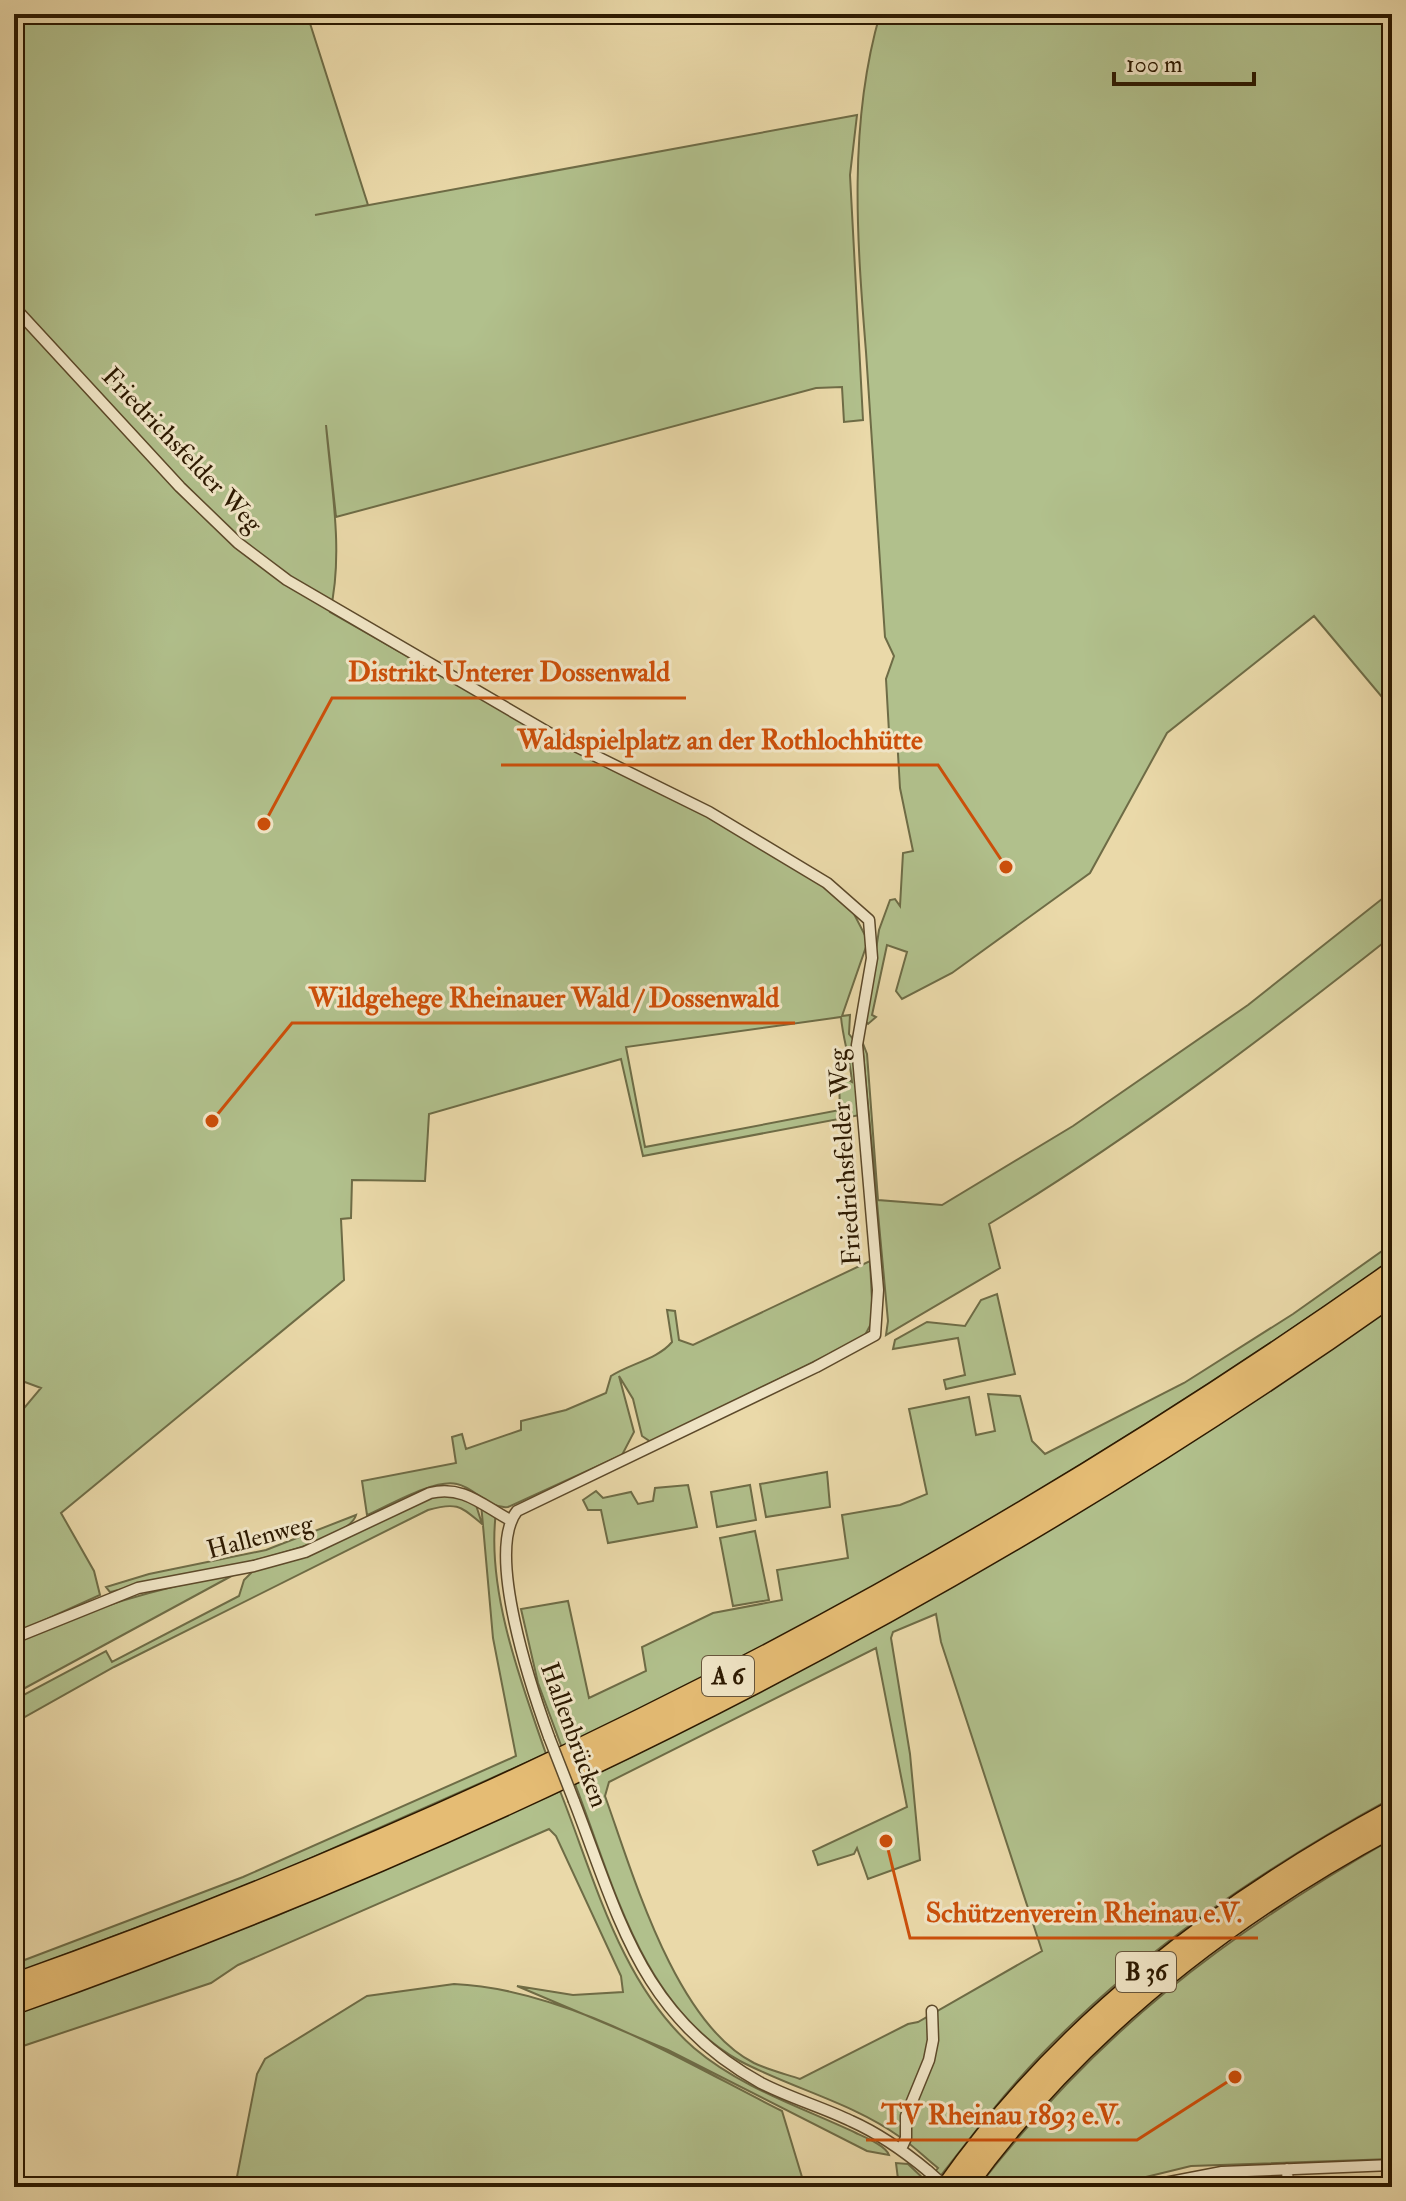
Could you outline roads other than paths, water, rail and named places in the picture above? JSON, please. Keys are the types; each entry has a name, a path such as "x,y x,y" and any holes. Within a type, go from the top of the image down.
{"highway":[{"name":"A 6","path":"14,1984 198,1916 396,1834 557,1761 740,1670 1053,1495 1219,1390 1392,1272"},
{"name":"A 6","path":"14,2004 192,1939 409,1849 598,1762 754,1684 946,1579 1086,1496 1248,1393 1392,1295"},
{"name":"B 36","path":"946,2187 1033,2078 1142,1974 1264,1885 1392,1810"},
{"name":"B 36","path":"966,2187 1061,2073 1172,1971 1269,1901 1392,1828"}],"street":[{"name":"Friedrichsfelder Weg","path":"14,307 180,487 238,543 287,580 551,734 709,812 827,883 869,920 872,958 857,1045 878,1316 875,1335 862,1345 526,1504 510,1520"},
{"name":"Hallenweg","path":"14,1638 138,1588 260,1565 305,1552 430,1493 456,1490 466,1493 510,1520"},
{"name":"Hallenbrücken","path":"510,1520 504,1542 518,1631 549,1737 641,1968 674,2016 699,2041 737,2069 764,2084 852,2121 901,2149 946,2187"},
{"path":"901,2149 906,2138 906,2116 929,2060 933,2040 932,2011"},
{"path":"1144,2187 1202,2174 1392,2165"},
{"path":"1287,2169 1288,2187"}],"place":[{"name":"Distrikt Unterer Dossenwald","path":"264,824"},
{"name":"Waldspielplatz an der Rothlochhütte","path":"1006,867"},
{"name":"Wildgehege Rheinauer Wald / Dossenwald","path":"212,1121"},
{"name":"Schützenverein Rheinau e.V.","path":"886,1841"},
{"name":"TV Rheinau 1893 e.V.","path":"1235,2077"}]}
